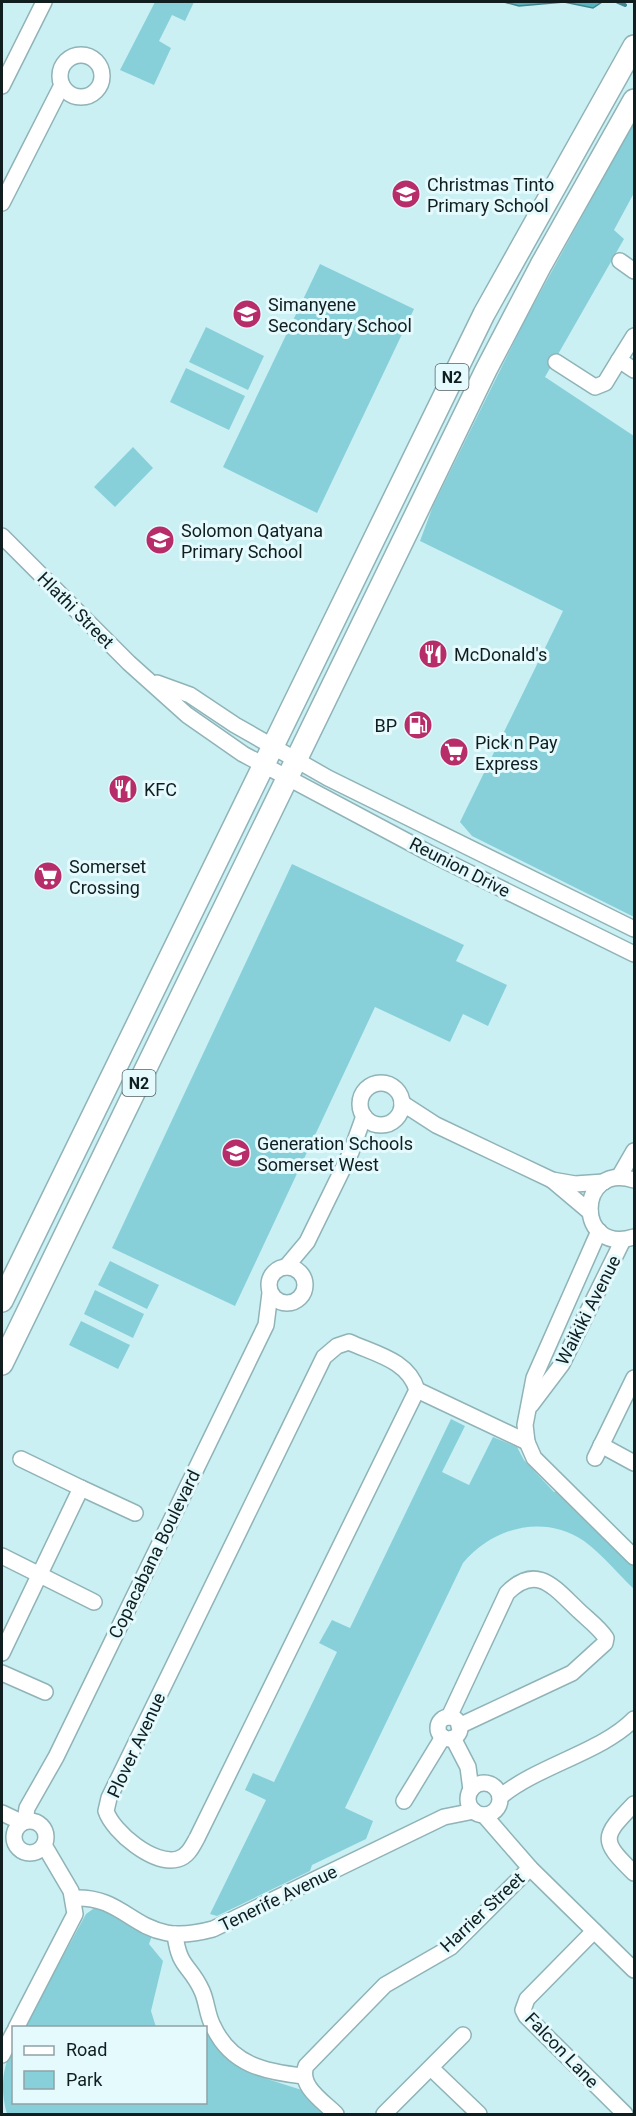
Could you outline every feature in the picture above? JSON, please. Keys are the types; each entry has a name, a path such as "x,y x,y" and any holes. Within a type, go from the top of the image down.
{"highway":[{"name":"N2","path":"2,1301 484,314 634,46"},
{"name":"N2","path":"2,1364 486,370 541,265 634,100"}],"street":[{"path":"2,86 44,2"},
{"path":"2,202 62,85"},
{"path":"620,261 634,271"},
{"path":"556,362 595,387 605,383 634,336"},
{"path":"619,360 634,370"},
{"name":"Hlathi Street","path":"2,536 104,640 187,715 267,756"},
{"name":"Hlathi Street","path":"151,681 190,695 267,756"},
{"path":"267,756 292,770"},
{"name":"Reunion Drive","path":"292,770 634,929"},
{"name":"Reunion Drive","path":"292,770 634,954"},
{"path":"436,1125 375,1124 364,1116 361,1110 362,1096 371,1086 378,1084 391,1086 402,1103 436,1125 552,1180 590,1212 599,1231 613,1239 629,1239"},
{"path":"351,1152 388,1123 401,1110 402,1103"},
{"path":"307,1242 301,1274 305,1285 303,1294 288,1304 277,1301 270,1293 271,1276 285,1267 307,1242 351,1152 364,1116"},
{"path":"590,1212 591,1197 612,1179 634,1151"},
{"path":"552,1180 575,1184 612,1179 634,1180"},
{"name":"Waikiki Avenue","path":"526,1442 525,1425 534,1378 599,1231"},
{"name":"Waikiki Avenue","path":"529,1407 562,1364 629,1239"},
{"path":"285,1267 301,1274"},
{"name":"Copacabana Boulevard","path":"28,1822 43,1783 266,1325 270,1293"},
{"name":"Copacabana Boulevard","path":"266,1325 288,1304"},
{"name":"Plover Avenue","path":"349,1342 403,1366 414,1378 417,1390 189,1853 178,1859 153,1856 118,1833 106,1811 109,1798 324,1356 330,1349 349,1342"},
{"path":"634,1378 629,1402 598,1451 634,1463"},
{"path":"417,1390 526,1442 534,1458 634,1557"},
{"name":"Copacabana Boulevard","path":"21,1459 135,1513"},
{"path":"2,1653 81,1488"},
{"path":"2,1556 39,1577 94,1602"},
{"path":"404,1801 451,1730 507,1593 518,1583 526,1579 548,1582 606,1638 606,1643 572,1673 451,1730"},
{"path":"2,1673 45,1692"},
{"name":"Tenerife Avenue","path":"74,1898 89,1897 111,1903 149,1927 175,1934 213,1929 617,1733 634,1719"},
{"path":"451,1730 483,1798 504,1835 530,1868 634,1970"},
{"path":"634,1804 611,1828 609,1837 614,1854 634,1873"},
{"path":"2,1813 28,1822 46,1833 44,1845 38,1851 29,1853"},
{"path":"28,1822 7,1837 17,1848 57,1869"},
{"path":"17,2026 73,1920 74,1898 44,1845"},
{"name":"Harrier Street","path":"304,2076 309,2062 385,1985 451,1947 530,1868"},
{"name":"Falcon Lane","path":"594,1931 527,1999 523,2010 525,2016 625,2115"},
{"path":"175,1934 179,1958 202,1990 212,2025 232,2053 265,2072 304,2076 307,2085 336,2115"},
{"path":"384,2115 463,2035"},
{"path":"2,2055 12,2036"},
{"path":"431,2068 478,2115"}],"green space":[{"path":"155,2 194,2 185,21 172,15 159,41 171,48 154,85 120,70"},
{"path":"634,122 634,193 614,230 624,239 545,377 634,436 634,917 472,836 460,822 563,611 420,541 433,506 525,320"},
{"path":"320,264 414,309 317,513 223,467"},
{"path":"206,327 264,356 248,390 189,362"},
{"path":"186,368 245,396 229,430 170,402"},
{"path":"133,447 153,468 115,507 94,487"},
{"path":"292,864 464,945 456,961 507,985 488,1026 463,1014 450,1042 375,1007 235,1306 112,1248"},
{"path":"110,1261 159,1285 147,1309 98,1285"},
{"path":"95,1290 144,1314 133,1338 84,1314"},
{"path":"81,1321 130,1345 118,1369 69,1345"},
{"path":"451,1419 465,1426 442,1472 469,1485 493,1437 517,1447 524,1460 554,1492 558,1491 634,1566 634,1589 591,1546 568,1532 535,1526 503,1533 488,1541 463,1563 345,1808 373,1821 366,1839 312,1865 310,1871 217,1916 210,1914 266,1800 245,1790 253,1773 274,1782 337,1652 319,1643 332,1620 350,1628"},
{"path":"102,1907 152,1936 149,1944 163,1961 151,2011 156,2026 25,2026 86,1914"},
{"path":"207,2028 232,2061 261,2077 305,2091 329,2114 7,2114 3,2097 6,2063 12,2048 12,2104 207,2104"}],"shaded area":[{"path":"504,2 564,2 519,6"},
{"path":"564,2 602,2 593,8"}],"waterway":[{"path":"618,2 625,5"}],"place":[{"name":"Christmas Tinto Primary School","path":"406,194"},
{"name":"Simanyene Secondary School","path":"247,314"},
{"name":"Solomon Qatyana Primary School","path":"160,540"},
{"name":"McDonald's","path":"433,654"},
{"name":"BP","path":"418,725"},
{"name":"Pick n Pay Express","path":"454,752"},
{"name":"KFC","path":"123,789"},
{"name":"Somerset Crossing","path":"48,876"},
{"name":"Generation Schools Somerset West","path":"236,1153"}]}
